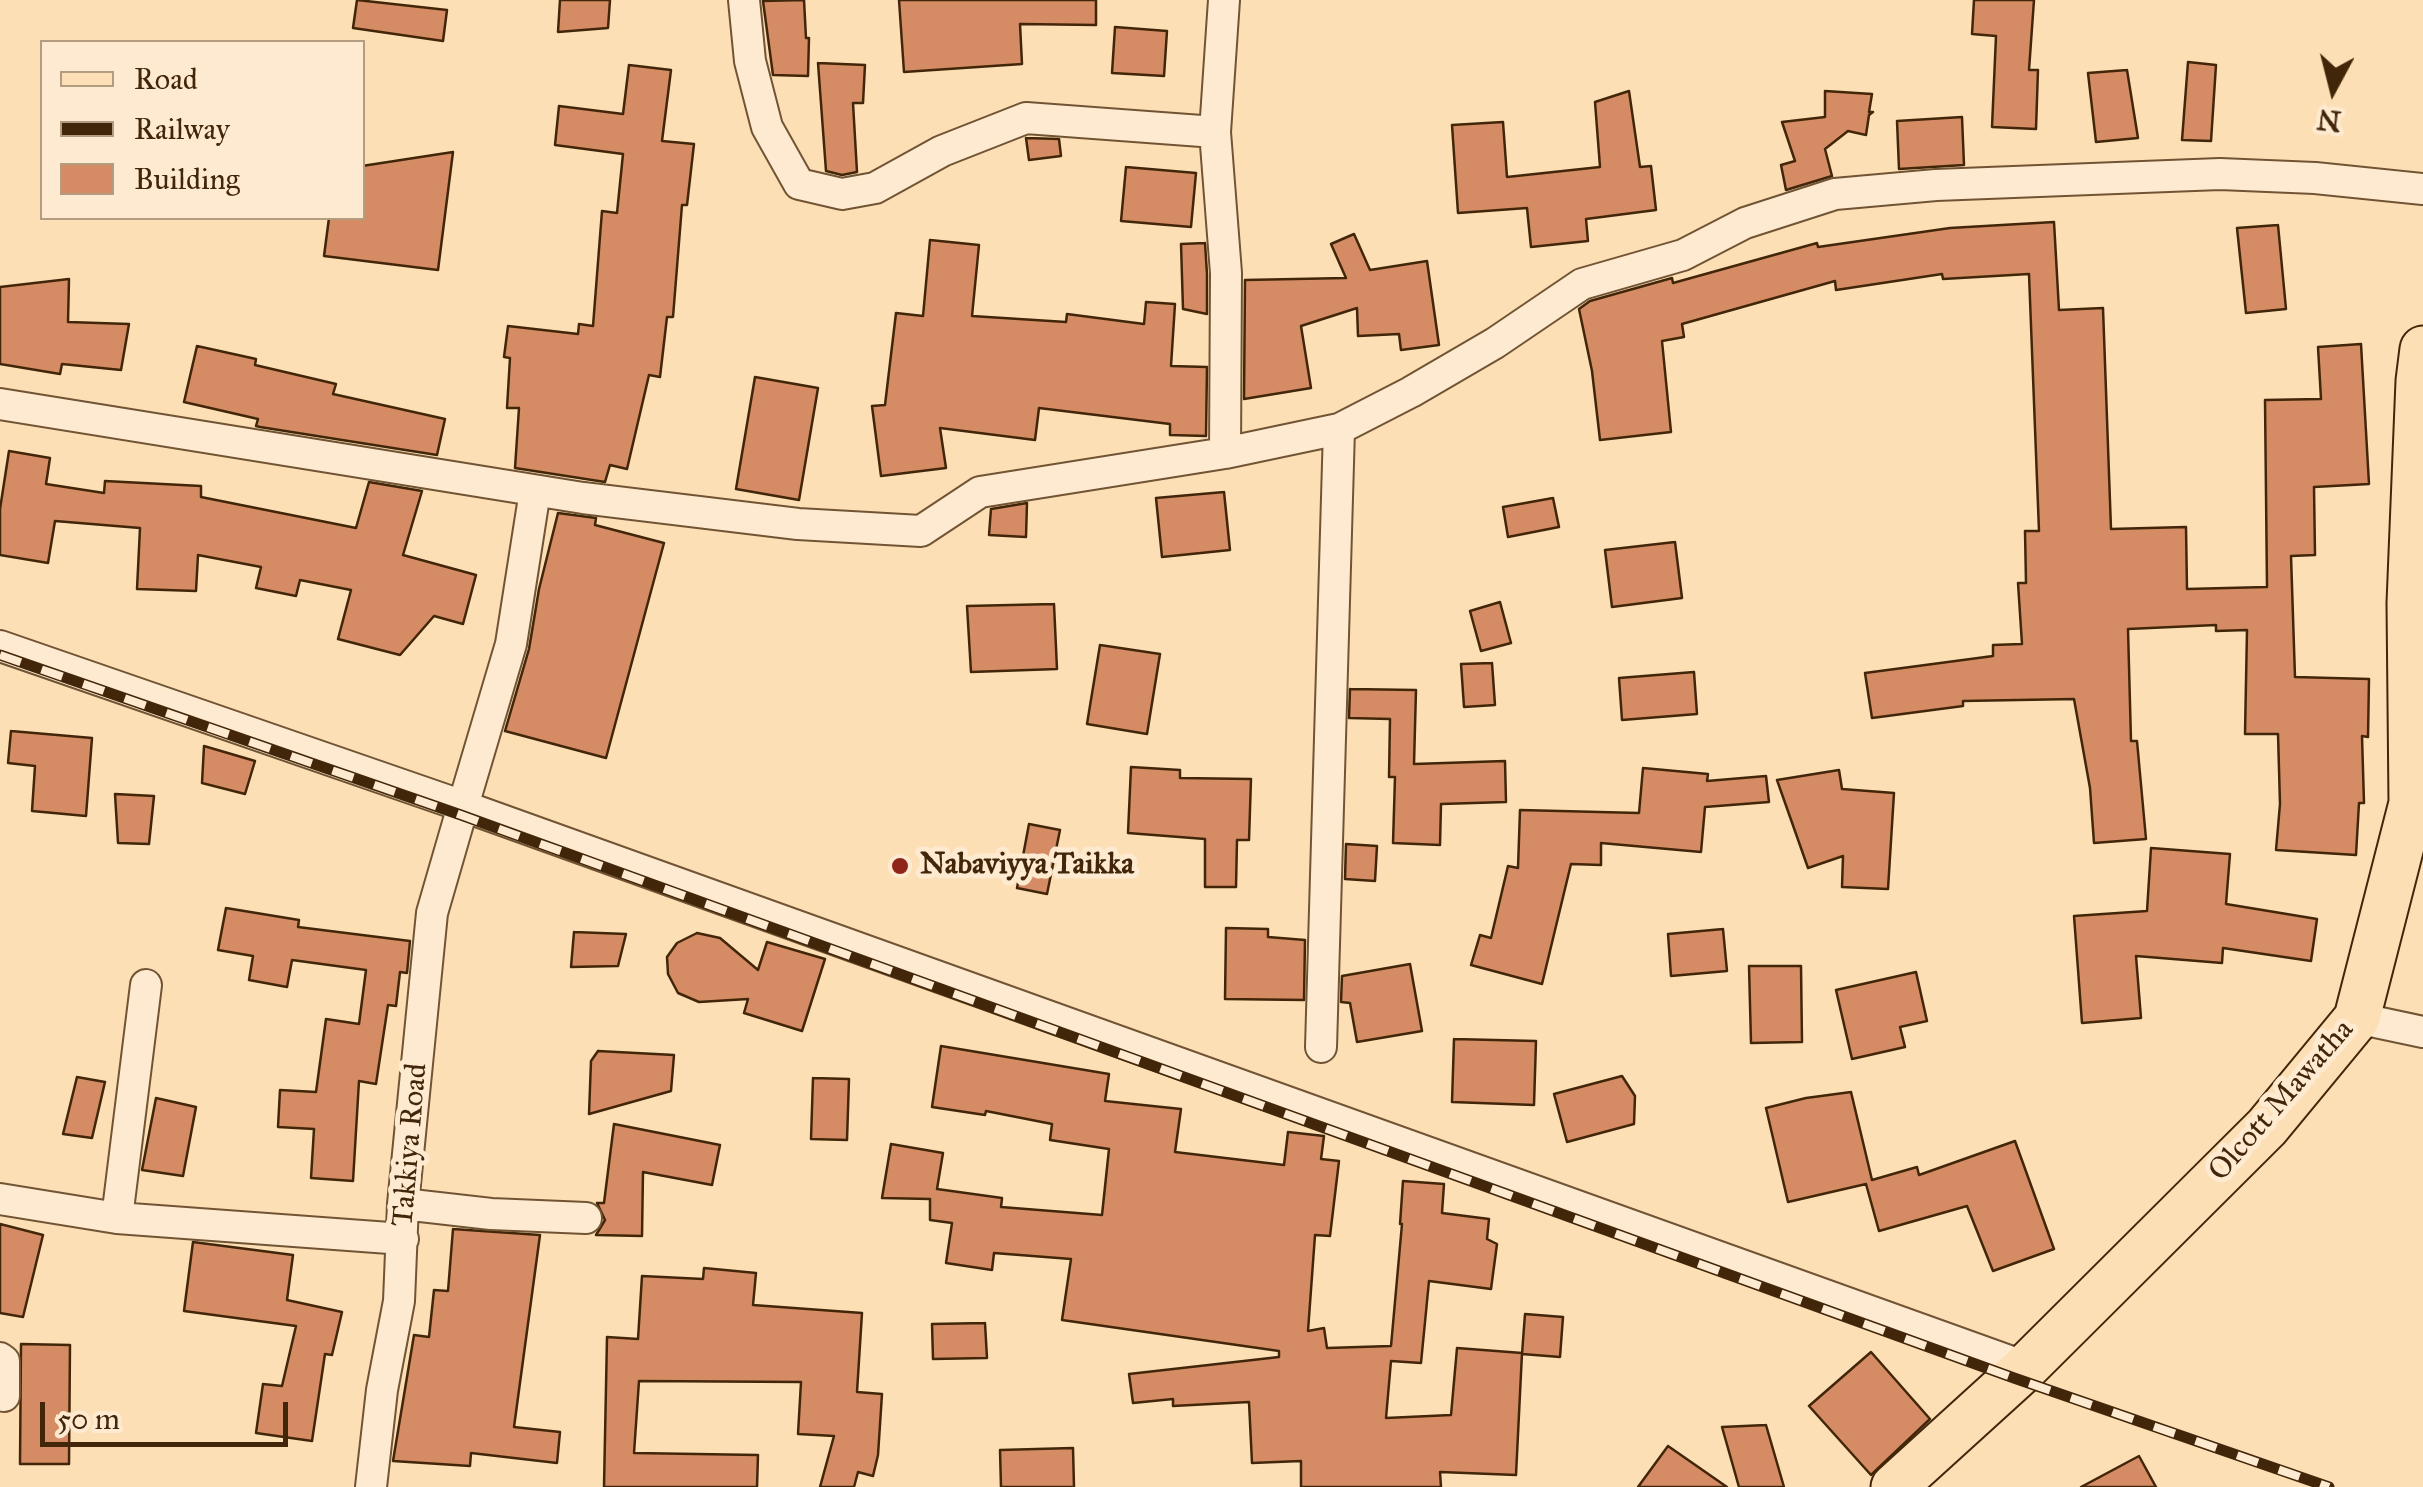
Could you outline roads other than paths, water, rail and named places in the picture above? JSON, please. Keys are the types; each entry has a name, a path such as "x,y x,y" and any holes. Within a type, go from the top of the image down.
{"main road":[{"name":"Olcott Mawatha","path":"1894,1487 2026,1367 2267,1127 2357,1018 2412,803 2410,603 2423,349"}],"street":[{"path":"744,0 750,61 767,128 800,184 842,194 875,188 942,150 1026,118 1214,132"},
{"path":"1224,0 1214,132 1226,273 1225,453"},
{"path":"0,404 535,490 798,524 921,532 980,492 1225,453 1339,429 1478,353 1582,284 1683,255 1745,222 1836,194 1936,185 2220,174 2423,189"},
{"path":"1321,1047 1339,429"},
{"name":"Takkiya Road","path":"372,1487 382,1390 399,1301 403,1204 432,913 512,644 535,490"},
{"path":"0,646 464,806 2026,1367"},
{"path":"117,1218 146,985"},
{"path":"2357,1018 2423,1032"},
{"path":"0,1199 117,1218 403,1239"},
{"path":"403,1204 491,1214 586,1218"},
{"path":"0,1358 4,1361 4,1396"}],"railway":[{"path":"0,655 461,815 2014,1378 2329,1487"}],"place":[{"name":"Nabaviyya Taikka","path":"900,866"}]}
